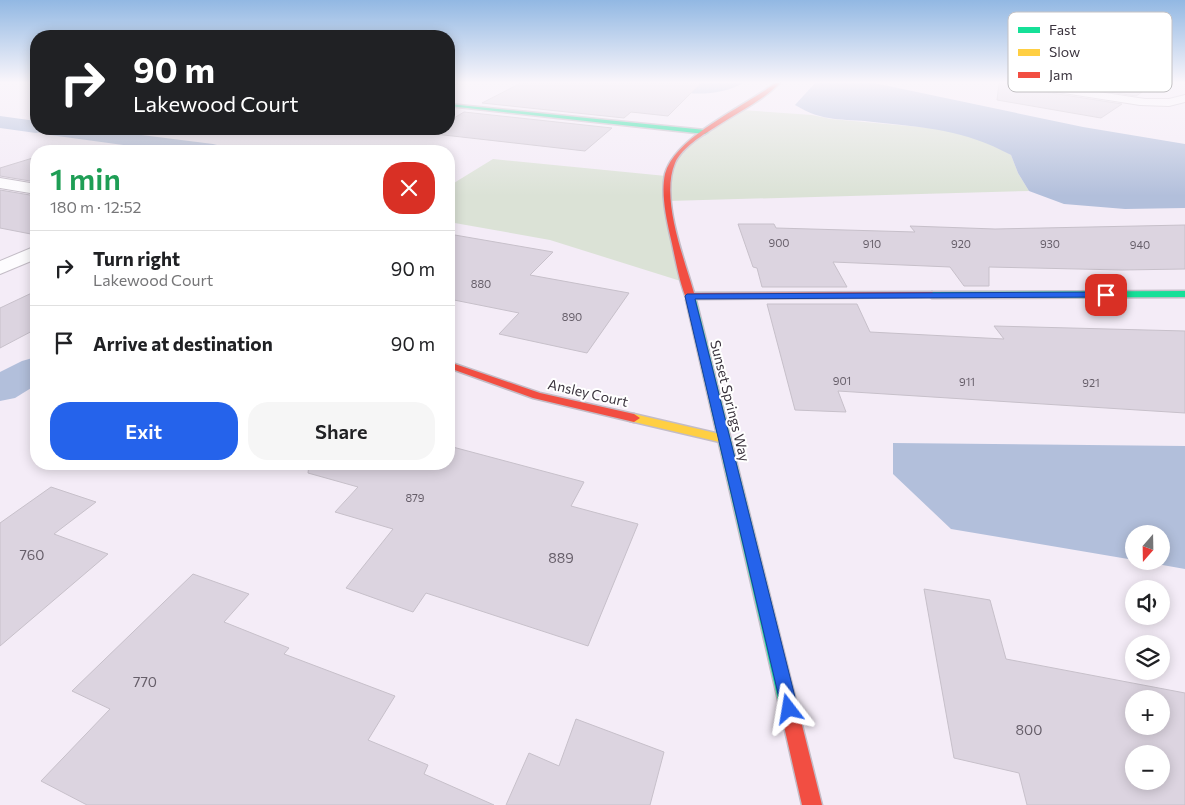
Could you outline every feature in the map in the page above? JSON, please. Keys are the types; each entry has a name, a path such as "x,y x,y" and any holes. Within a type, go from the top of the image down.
{"street":[{"path":"597,121 705,132"},
{"name":"Sunset Springs Way","path":"723,121 688,142 676,154 666,176 667,201 812,805"},
{"path":"0,183 30,188"},
{"path":"0,268 30,255"},
{"path":"690,296 1185,294"},
{"name":"Ansley Court","path":"455,367 537,396 724,439"}],"shaded area":[{"path":"725,121 848,121 942,129 987,142 1011,155 1018,173 1029,191 668,201 687,283 550,240 455,223 455,182 493,159 666,176 676,154"}],"water":[{"path":"856,121 1052,121 1185,144 1185,208 1125,209 1064,204 1029,191 1018,173 1011,155 993,146 944,131"},
{"path":"893,443 1185,446 1185,569 1170,566 1170,525 1125,525 1125,558 951,529 893,474"}],"building":[{"path":"455,121 543,121 612,128 585,151 444,135 455,135"},
{"path":"30,159 30,181 0,176 0,168"},
{"path":"0,190 30,195 30,234 0,228"},
{"path":"738,224 774,224 776,228 915,232 910,226 995,229 1185,225 1185,269 1122,270 989,267 989,286 964,286 950,267 833,262 847,287 762,287 757,268 753,267"},
{"path":"455,235 553,252 530,275 629,293 587,353 499,334 519,313 455,300"},
{"path":"30,294 30,332 0,348 0,308"},
{"path":"767,304 857,304 870,332 1004,339 994,326 1185,331 1185,413 838,391 846,412 795,410"},
{"path":"455,448 584,482 571,506 638,524 588,646 426,593 413,612 346,588 393,529 335,512 358,487 308,473 308,470 455,470"},
{"path":"51,487 96,502 54,534 108,554 0,646 0,523"},
{"path":"193,574 249,594 224,622 289,648 284,654 395,696 368,740 428,765 424,774 494,805 87,805 41,781 110,709 72,691"},
{"path":"924,589 990,600 1006,659 1169,690 1125,690 1125,735 1170,735 1170,690 1185,693 1185,805 1027,805 1019,773 954,758"},
{"path":"576,719 664,752 650,805 506,805 529,753 559,766"}],"waterway":[{"path":"0,122 30,126"},
{"path":"94,135 169,145"},
{"path":"0,389 30,372"}],"traffic: fast":[{"path":"597,121 705,132"},
{"path":"932,295 1185,294"},
{"path":"691,300 790,713"}],"traffic: slow":[{"path":"634,418 724,439"}],"traffic: jam":[{"path":"691,300 672,230 667,192 668,176 674,159 681,151 722,121"},
{"path":"690,296 932,295"},
{"path":"455,367 537,396 634,418"},
{"path":"790,713 812,805"}],"route":[{"path":"789,709 690,296 1106,295"}]}
